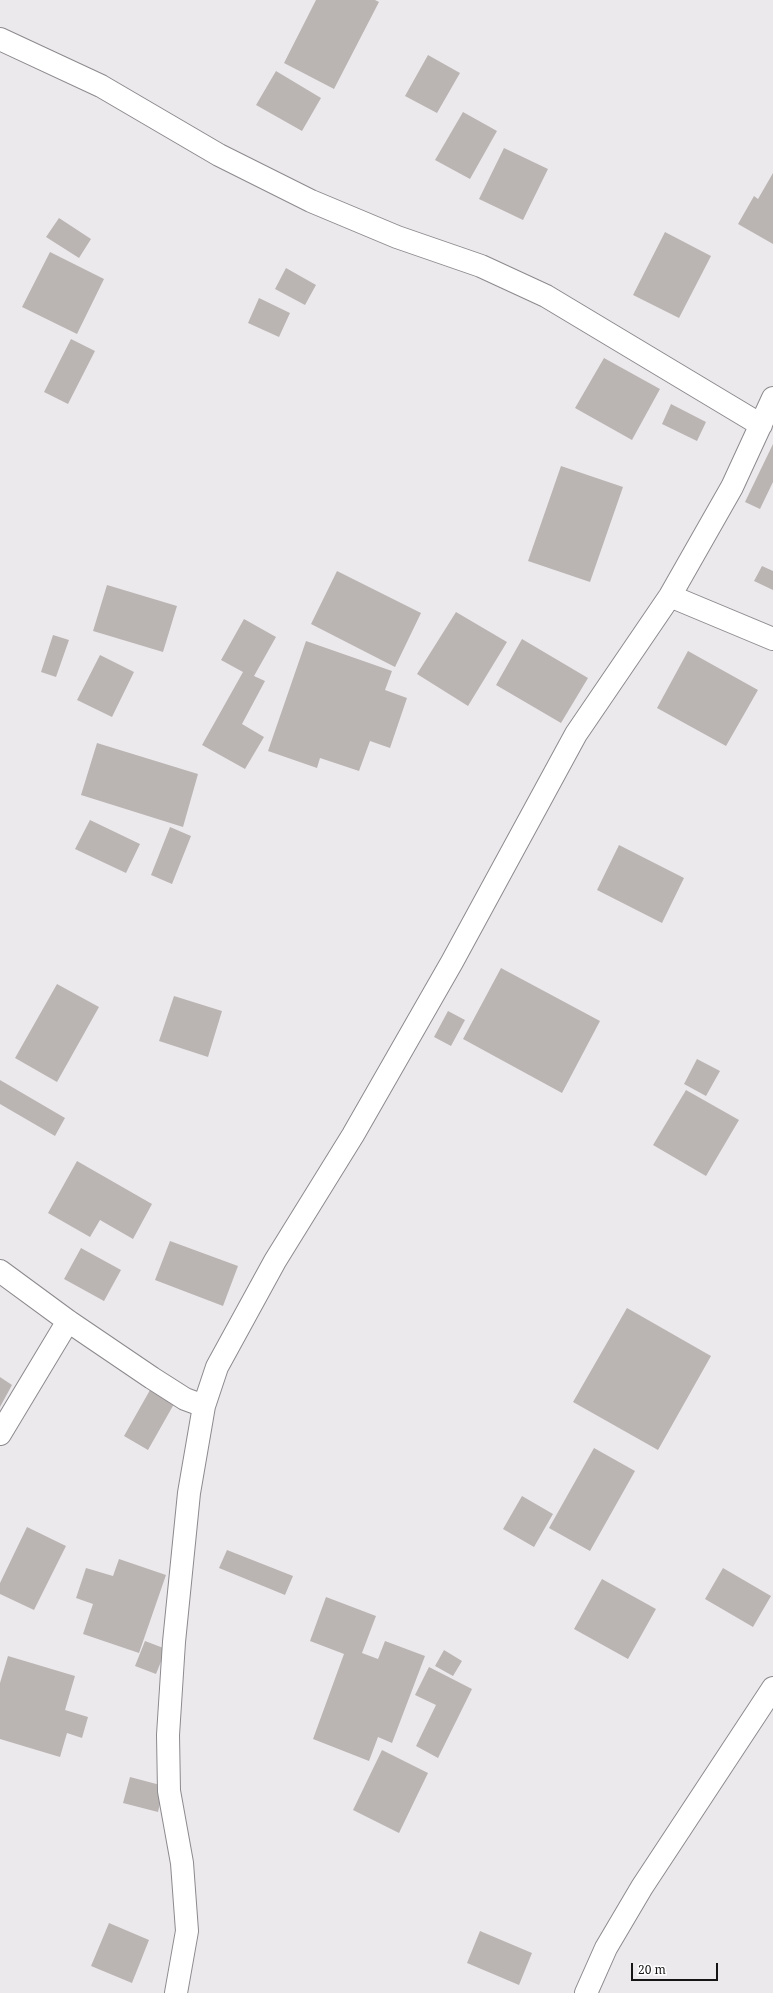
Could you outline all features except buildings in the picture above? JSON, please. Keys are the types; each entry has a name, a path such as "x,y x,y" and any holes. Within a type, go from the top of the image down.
{"street":[{"path":"0,39 101,86 219,155 311,201 397,237 481,266 546,296 761,425"},
{"path":"176,1993 187,1931 182,1863 169,1791 168,1735 174,1642 189,1493 204,1406 217,1367 268,1275 353,1135 452,962 576,734 670,596 732,487 773,398"},
{"path":"670,596 773,640"},
{"path":"0,1271 68,1321 185,1399 204,1406"},
{"path":"0,1434 68,1321"},
{"path":"586,1993 606,1948 642,1887 773,1688"}]}
